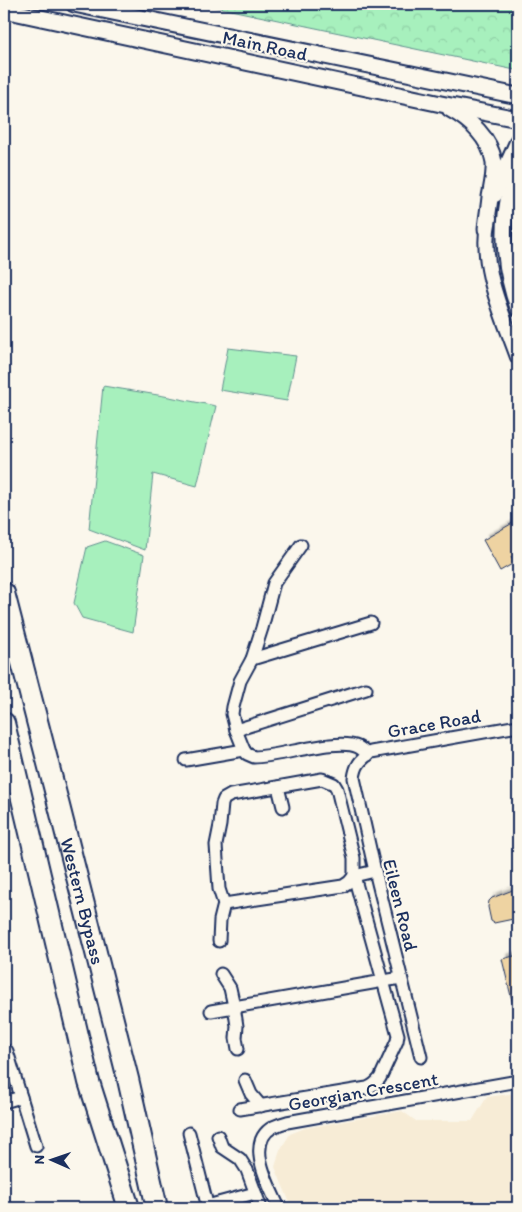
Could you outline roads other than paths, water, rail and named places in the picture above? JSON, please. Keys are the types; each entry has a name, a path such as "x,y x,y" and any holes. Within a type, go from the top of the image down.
{"highway":[{"name":"Western Bypass","path":"4,593 60,806 128,1079 157,1208"},
{"name":"Western Bypass","path":"4,723 90,1082 129,1208"},
{"path":"128,1079 170,1208"},
{"path":"90,1082 121,1208"}],"main road":[{"name":"Main Road","path":"74,4 518,96"},
{"name":"Main Road","path":"4,10 518,119"},
{"path":"441,104 462,115 473,124 490,150 494,163 494,178 486,229"}],"street":[{"path":"518,140 500,178 486,229 488,265 492,284 518,357"},
{"path":"518,169 509,193 504,224 506,265 518,309"},
{"path":"301,544 274,583 252,660 240,681 233,706 232,714 236,730 247,754 258,758 333,745 358,747 364,758"},
{"path":"252,660 371,623"},
{"path":"236,730 366,689"},
{"name":"Grace Road","path":"364,758 371,752 518,726"},
{"path":"186,760 244,750"},
{"name":"Eileen Road","path":"364,758 356,766 354,778 421,1057"},
{"path":"219,941 220,920 224,904 219,889 216,845 224,799 231,795 322,779 334,784 337,789 354,858 354,876 398,1038 376,1084 366,1088 240,1109"},
{"path":"278,787 283,807"},
{"path":"224,904 343,886 350,882 354,876 375,870"},
{"path":"221,974 230,988 237,1026 236,1038 238,1049"},
{"path":"212,1011 401,978"},
{"path":"7,1051 36,1146"},
{"path":"245,1080 251,1094 261,1106"},
{"name":"Georgian Crescent","path":"279,1208 262,1168 260,1157 260,1146 263,1137 272,1128 288,1122 518,1081"},
{"path":"4,1102 21,1097"},
{"path":"189,1133 208,1207 255,1193"},
{"path":"218,1136 222,1147 240,1160 247,1170 261,1208"}]}
